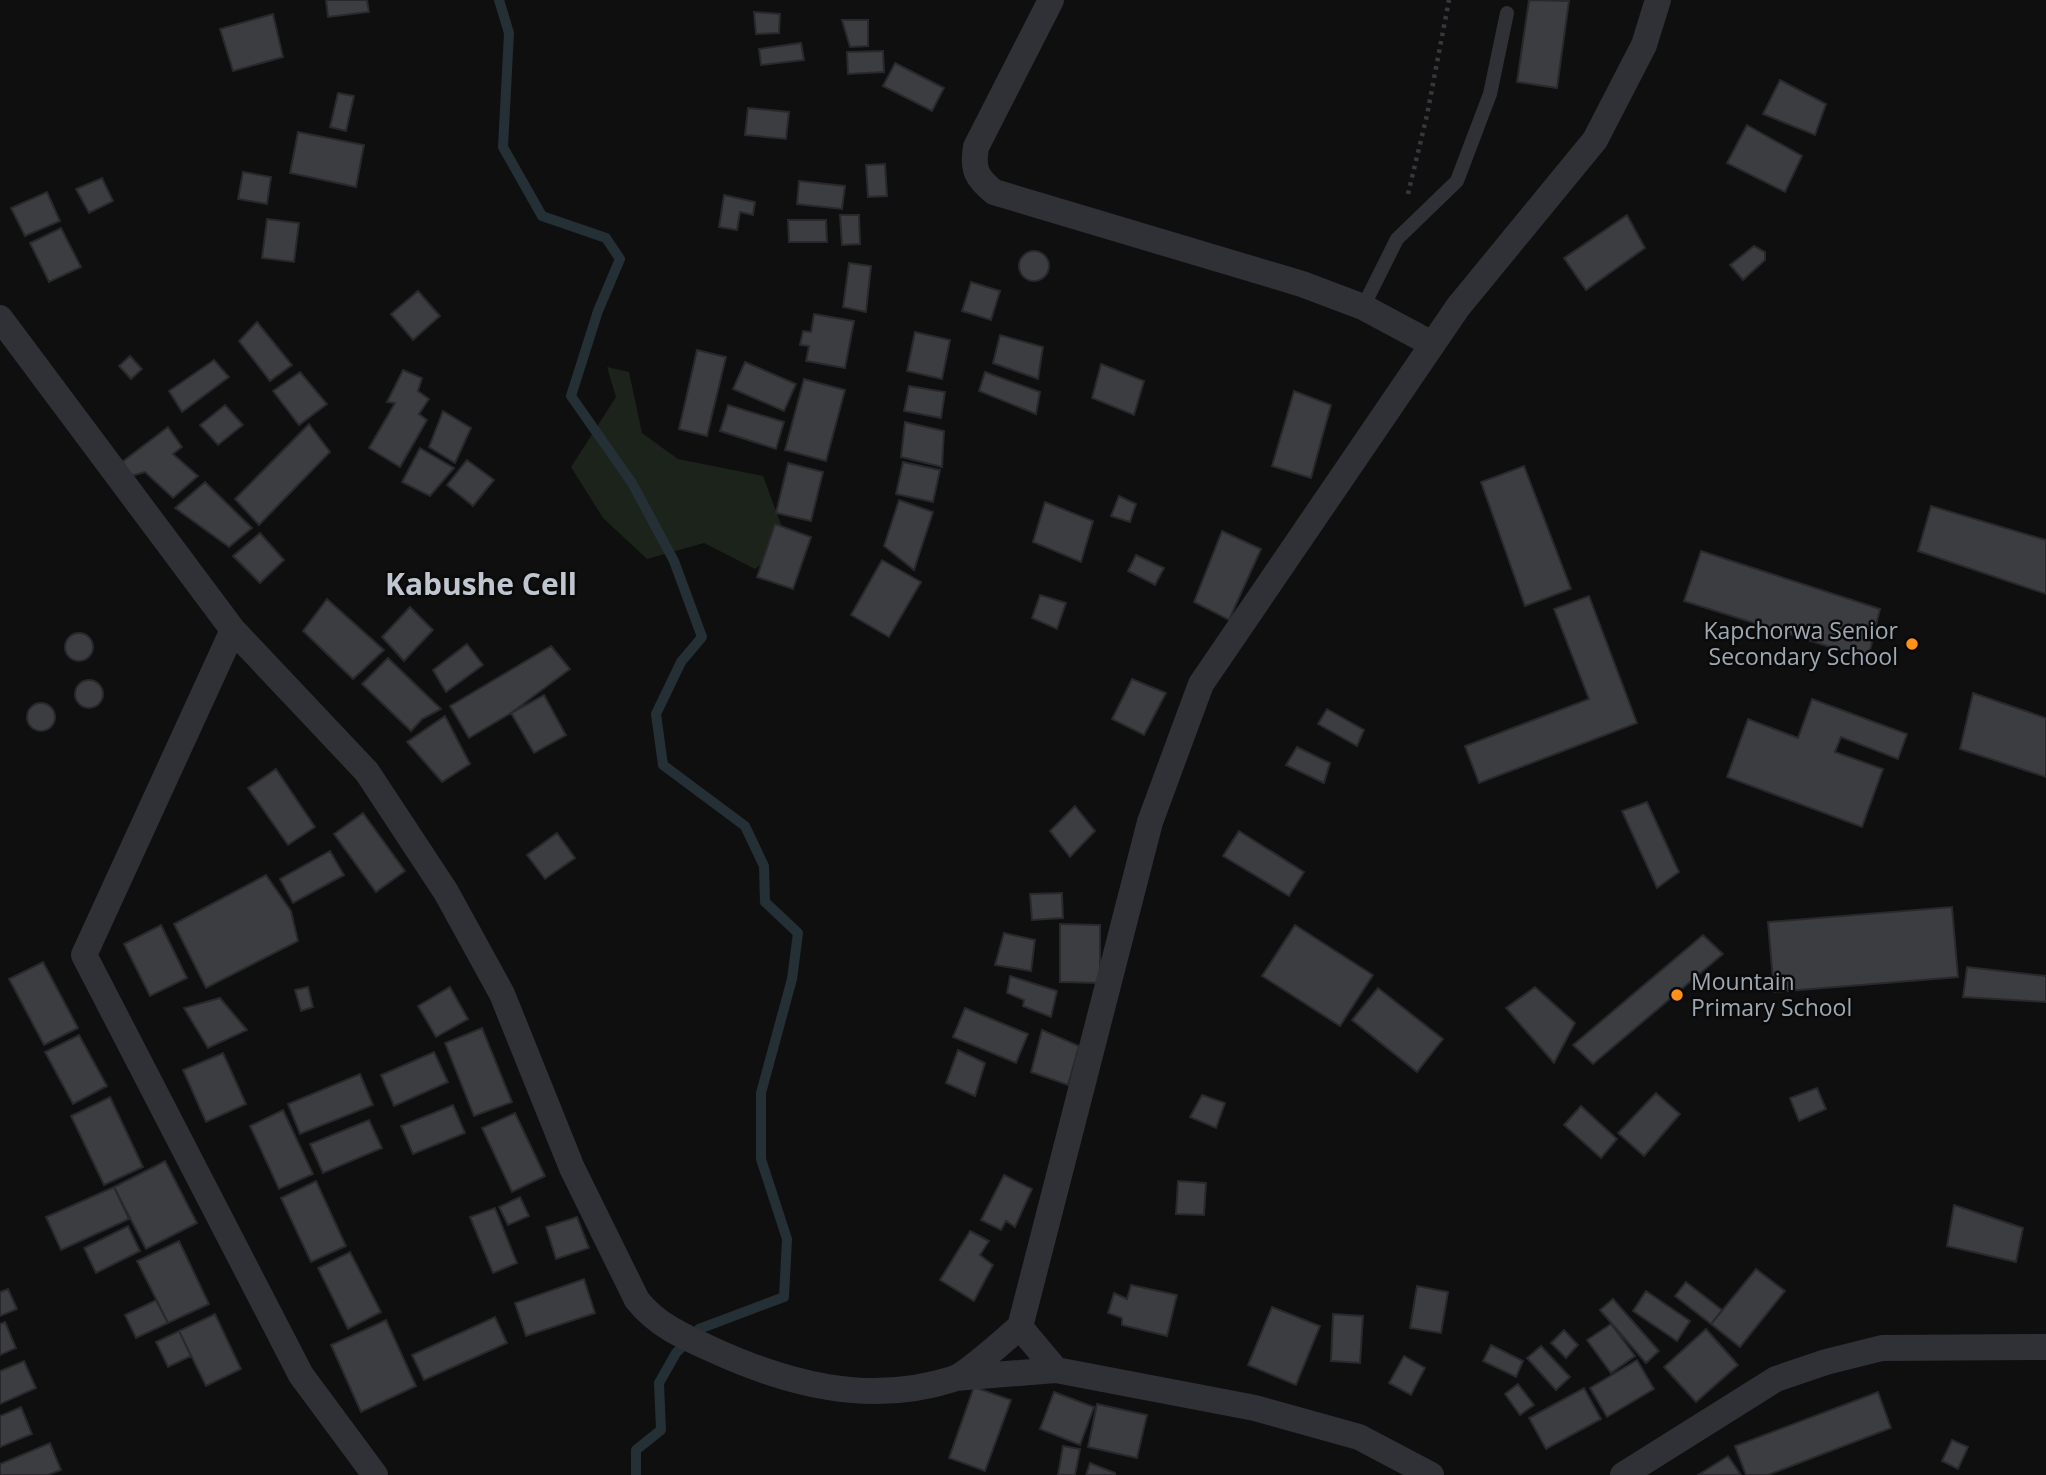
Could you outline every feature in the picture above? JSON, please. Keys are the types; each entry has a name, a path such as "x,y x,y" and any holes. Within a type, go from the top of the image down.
{"street":[{"path":"1051,0 976,147 974,172 978,179 994,192 1290,280 1363,307 1432,344"},
{"path":"955,1378 1020,1327 1150,822 1178,740 1201,684 1458,307 1595,140 1644,46 1658,0"},
{"path":"0,318 233,630 367,772 446,892 502,994 572,1168 637,1300 665,1328 756,1370 811,1386 880,1392 955,1378 1056,1370 1255,1408 1359,1437 1431,1475"},
{"path":"233,630 84,955 301,1375 375,1475"},
{"path":"1020,1327 1056,1370"},
{"path":"1623,1475 1776,1379 1826,1362 1882,1348 2046,1347"}],"lane":[{"path":"1363,307 1397,239 1457,181 1490,94 1507,13"}],"path":[{"path":"1397,239 1427,115 1449,0"}],"shaded area":[{"path":"607,367 629,372 642,433 678,459 763,476 788,543 755,569 704,543 647,559 603,518 571,467 616,397"}],"building":[{"path":"326,0 367,0 369,12 328,17"},
{"path":"1529,0 1569,1 1557,88 1517,82"},
{"path":"754,12 780,14 779,33 756,34"},
{"path":"273,14 283,57 233,71 220,29"},
{"path":"842,20 868,20 868,46 850,47"},
{"path":"801,43 804,60 761,65 759,49"},
{"path":"883,51 884,72 848,74 847,52"},
{"path":"895,63 944,88 932,111 883,86"},
{"path":"1780,80 1826,104 1815,135 1763,114"},
{"path":"338,93 354,96 346,131 330,127"},
{"path":"748,108 789,112 786,139 745,135"},
{"path":"1747,125 1802,156 1785,192 1727,163"},
{"path":"298,132 364,145 356,187 290,173"},
{"path":"885,164 887,196 868,197 866,165"},
{"path":"243,172 271,177 267,204 238,199"},
{"path":"102,178 113,201 89,213 76,189"},
{"path":"799,181 845,186 842,209 797,204"},
{"path":"47,192 60,221 25,236 11,208"},
{"path":"724,195 755,202 753,215 740,212 737,230 719,227"},
{"path":"840,215 859,215 860,244 842,245"},
{"path":"1627,215 1645,248 1586,290 1564,258"},
{"path":"267,219 299,223 294,262 262,258"},
{"path":"788,220 826,220 827,242 789,242"},
{"path":"61,228 81,267 49,282 30,243"},
{"path":"1754,246 1765,252 1765,260 1743,280 1730,265"},
{"path":"1034,251 1040,252 1048,260 1048,272 1040,280 1034,281 1028,280 1020,272 1019,266 1020,260 1028,252"},
{"path":"849,263 871,266 866,312 843,307"},
{"path":"971,282 1000,291 991,320 962,311"},
{"path":"418,291 440,316 413,340 391,314"},
{"path":"814,314 854,321 845,368 806,361 809,346 800,345 803,331 811,332"},
{"path":"257,322 292,365 270,381 239,341"},
{"path":"915,332 950,340 942,379 907,371"},
{"path":"1000,335 1043,347 1038,379 993,363"},
{"path":"697,350 726,357 707,436 679,429"},
{"path":"130,356 142,369 131,379 119,366"},
{"path":"214,360 229,377 182,412 169,391"},
{"path":"745,362 796,384 784,411 733,389"},
{"path":"1101,364 1144,381 1134,415 1092,398"},
{"path":"403,370 422,378 418,391 429,399 419,414 427,420 400,467 369,448 395,403 387,402"},
{"path":"300,372 327,404 299,425 273,391"},
{"path":"985,372 1040,392 1036,414 979,391"},
{"path":"804,379 845,390 826,461 785,450"},
{"path":"909,386 945,392 941,418 904,411"},
{"path":"1294,391 1331,405 1311,478 1272,466"},
{"path":"225,405 243,425 218,445 200,425"},
{"path":"728,405 784,422 776,449 720,431"},
{"path":"443,411 471,428 455,463 429,447"},
{"path":"905,422 944,431 942,467 901,457"},
{"path":"309,424 330,452 259,525 235,499"},
{"path":"168,427 182,447 173,454 198,476 173,498 145,472 131,476 122,462"},
{"path":"420,448 454,468 430,496 402,482"},
{"path":"467,460 494,480 473,506 447,485"},
{"path":"903,462 940,470 933,502 896,494"},
{"path":"788,463 823,472 811,521 776,513"},
{"path":"1524,466 1571,589 1525,606 1481,482"},
{"path":"205,482 252,528 229,547 175,508"},
{"path":"1119,496 1136,504 1130,522 1111,516"},
{"path":"899,500 933,512 914,570 884,546"},
{"path":"1045,502 1093,521 1081,562 1033,542"},
{"path":"1931,506 2046,540 2046,594 1918,551"},
{"path":"775,524 811,537 793,589 757,577"},
{"path":"1222,531 1261,549 1229,620 1194,602"},
{"path":"260,533 284,560 260,583 233,556"},
{"path":"1701,551 1880,609 1868,659 1684,601"},
{"path":"1136,555 1164,568 1155,585 1128,571"},
{"path":"882,560 921,582 889,637 851,615"},
{"path":"1040,595 1066,603 1057,629 1032,618"},
{"path":"1589,596 1637,723 1479,783 1465,746 1589,699 1554,609"},
{"path":"327,599 384,650 353,679 303,631"},
{"path":"410,607 433,630 404,661 382,637"},
{"path":"79,633 89,637 93,647 89,657 79,661 69,657 65,647 69,637"},
{"path":"467,644 483,665 446,692 433,670"},
{"path":"551,646 570,669 511,713 469,738 450,706"},
{"path":"388,658 441,709 422,719 411,731 362,684"},
{"path":"1132,679 1166,693 1144,735 1112,719"},
{"path":"89,680 99,684 103,694 99,704 89,708 79,704 75,694 79,684"},
{"path":"1973,693 2046,718 2046,777 1960,749"},
{"path":"544,695 566,735 534,753 511,713"},
{"path":"1812,699 1907,734 1898,759 1841,737 1835,752 1883,769 1862,827 1727,777 1748,719 1798,738"},
{"path":"41,703 51,707 55,717 51,727 41,731 31,727 27,717 31,707"},
{"path":"1327,709 1364,730 1357,746 1318,724"},
{"path":"445,716 470,764 442,782 407,742"},
{"path":"1297,747 1330,763 1324,783 1286,765"},
{"path":"276,769 315,827 288,845 248,788"},
{"path":"1647,802 1679,872 1657,888 1622,811"},
{"path":"1075,806 1095,831 1070,857 1050,831"},
{"path":"363,813 405,871 376,892 334,834"},
{"path":"1239,831 1304,872 1289,896 1223,856"},
{"path":"557,833 575,858 545,879 527,855"},
{"path":"330,851 344,875 293,903 280,879"},
{"path":"266,875 291,911 298,941 206,988 174,924"},
{"path":"1062,893 1063,918 1032,920 1030,894"},
{"path":"1952,907 1958,977 1774,992 1768,922"},
{"path":"1060,924 1100,925 1100,983 1060,982"},
{"path":"161,925 187,978 150,996 124,944"},
{"path":"1295,925 1373,975 1340,1026 1262,976"},
{"path":"1004,933 1035,940 1031,971 995,965"},
{"path":"1703,935 1723,954 1593,1064 1573,1045"},
{"path":"43,962 78,1028 44,1045 9,979"},
{"path":"1967,967 2046,976 2046,1002 1963,997"},
{"path":"1010,976 1057,991 1051,1017 1023,1006 1024,1000 1007,993"},
{"path":"308,987 313,1007 301,1011 295,990"},
{"path":"450,987 468,1019 436,1037 418,1006"},
{"path":"1535,987 1575,1023 1554,1063 1506,1008"},
{"path":"1378,988 1443,1039 1417,1072 1352,1020"},
{"path":"220,998 247,1030 208,1048 184,1008"},
{"path":"965,1008 1028,1034 1016,1063 953,1037"},
{"path":"482,1028 512,1102 474,1116 445,1043"},
{"path":"1042,1030 1079,1046 1068,1085 1031,1072"},
{"path":"79,1035 107,1086 73,1104 45,1052"},
{"path":"958,1050 985,1063 975,1096 946,1083"},
{"path":"434,1052 448,1082 394,1106 381,1075"},
{"path":"223,1053 246,1104 206,1122 183,1070"},
{"path":"360,1074 373,1105 300,1134 288,1104"},
{"path":"1817,1088 1826,1109 1799,1121 1790,1098"},
{"path":"1656,1093 1680,1114 1644,1156 1618,1133"},
{"path":"1202,1095 1225,1103 1216,1128 1190,1117"},
{"path":"110,1097 143,1167 104,1185 71,1116"},
{"path":"453,1105 465,1133 413,1154 401,1126"},
{"path":"1581,1106 1617,1139 1601,1158 1564,1125"},
{"path":"283,1110 313,1174 279,1189 250,1126"},
{"path":"515,1113 545,1176 512,1192 482,1128"},
{"path":"369,1120 382,1148 323,1173 310,1144"},
{"path":"165,1161 197,1223 146,1249 114,1187"},
{"path":"1004,1175 1032,1189 1015,1227 1006,1221 1001,1230 981,1220"},
{"path":"316,1181 346,1246 311,1262 281,1198"},
{"path":"1178,1181 1206,1183 1204,1215 1176,1214"},
{"path":"114,1187 129,1219 61,1250 46,1217"},
{"path":"520,1197 529,1216 508,1225 499,1207"},
{"path":"1954,1205 2023,1228 2016,1262 1947,1246"},
{"path":"495,1208 517,1263 493,1273 470,1217"},
{"path":"577,1217 589,1248 556,1259 546,1227"},
{"path":"128,1226 140,1251 96,1273 84,1248"},
{"path":"970,1231 989,1241 980,1255 993,1265 974,1301 940,1280"},
{"path":"179,1241 209,1304 168,1323 137,1261"},
{"path":"350,1252 381,1312 348,1329 318,1268"},
{"path":"1756,1269 1785,1291 1740,1347 1711,1324"},
{"path":"584,1279 595,1313 526,1336 515,1303"},
{"path":"1686,1282 1722,1310 1711,1324 1675,1296"},
{"path":"1131,1285 1177,1295 1167,1336 1122,1325 1122,1318 1108,1313 1114,1293 1127,1299"},
{"path":"1417,1286 1448,1292 1441,1333 1410,1328"},
{"path":"8,1289 17,1309 0,1316 0,1292"},
{"path":"1646,1291 1690,1321 1677,1341 1633,1311"},
{"path":"1613,1299 1659,1351 1646,1363 1600,1310"},
{"path":"156,1300 168,1323 136,1338 125,1315"},
{"path":"1272,1307 1320,1326 1296,1385 1248,1365"},
{"path":"215,1314 241,1369 206,1386 179,1331"},
{"path":"1333,1314 1363,1316 1360,1363 1331,1361"},
{"path":"495,1317 507,1343 424,1380 412,1355"},
{"path":"386,1320 416,1386 361,1412 331,1345"},
{"path":"5,1322 16,1348 0,1355 0,1324"},
{"path":"1611,1324 1635,1356 1611,1373 1587,1340"},
{"path":"1706,1329 1738,1365 1696,1402 1664,1367"},
{"path":"1564,1330 1578,1345 1566,1358 1551,1343"},
{"path":"179,1331 191,1356 168,1367 156,1342"},
{"path":"1491,1345 1523,1361 1516,1377 1483,1361"},
{"path":"1541,1346 1570,1377 1556,1390 1527,1358"},
{"path":"1404,1356 1425,1368 1411,1395 1389,1383"},
{"path":"1637,1360 1654,1389 1607,1417 1590,1388"},
{"path":"24,1361 36,1388 0,1404 0,1371"},
{"path":"1518,1384 1534,1405 1520,1415 1505,1394"},
{"path":"974,1387 1011,1400 985,1471 949,1458"},
{"path":"1584,1388 1601,1419 1546,1449 1529,1418"},
{"path":"1054,1392 1094,1407 1080,1445 1040,1429"},
{"path":"1878,1392 1891,1428 1768,1475 1746,1475 1735,1446"},
{"path":"1097,1404 1147,1415 1137,1458 1088,1447"},
{"path":"21,1407 32,1434 0,1447 0,1416"},
{"path":"1952,1440 1968,1447 1958,1469 1942,1461"},
{"path":"50,1443 61,1470 48,1475 0,1475 0,1464"},
{"path":"1063,1446 1080,1449 1075,1475 1058,1475"},
{"path":"1728,1456 1741,1475 1698,1475"},
{"path":"1090,1463 1115,1473 1115,1475 1086,1475"}],"waterway":[{"path":"499,0 509,33 503,147 542,216 606,238 620,259 598,311 571,396 632,483 674,561 702,637 681,662 656,714 663,765 745,826 764,866 765,902 798,933 792,979 761,1093 761,1159 787,1239 784,1297 699,1329 676,1353 659,1383 661,1430 636,1450 636,1475"}],"place":[{"name":"Kapchorwa Senior Secondary School","path":"1912,644"},
{"name":"Mountain Primary School","path":"1677,995"}],"district":[{"name":"Kabushe Cell","path":"481,585"}]}
